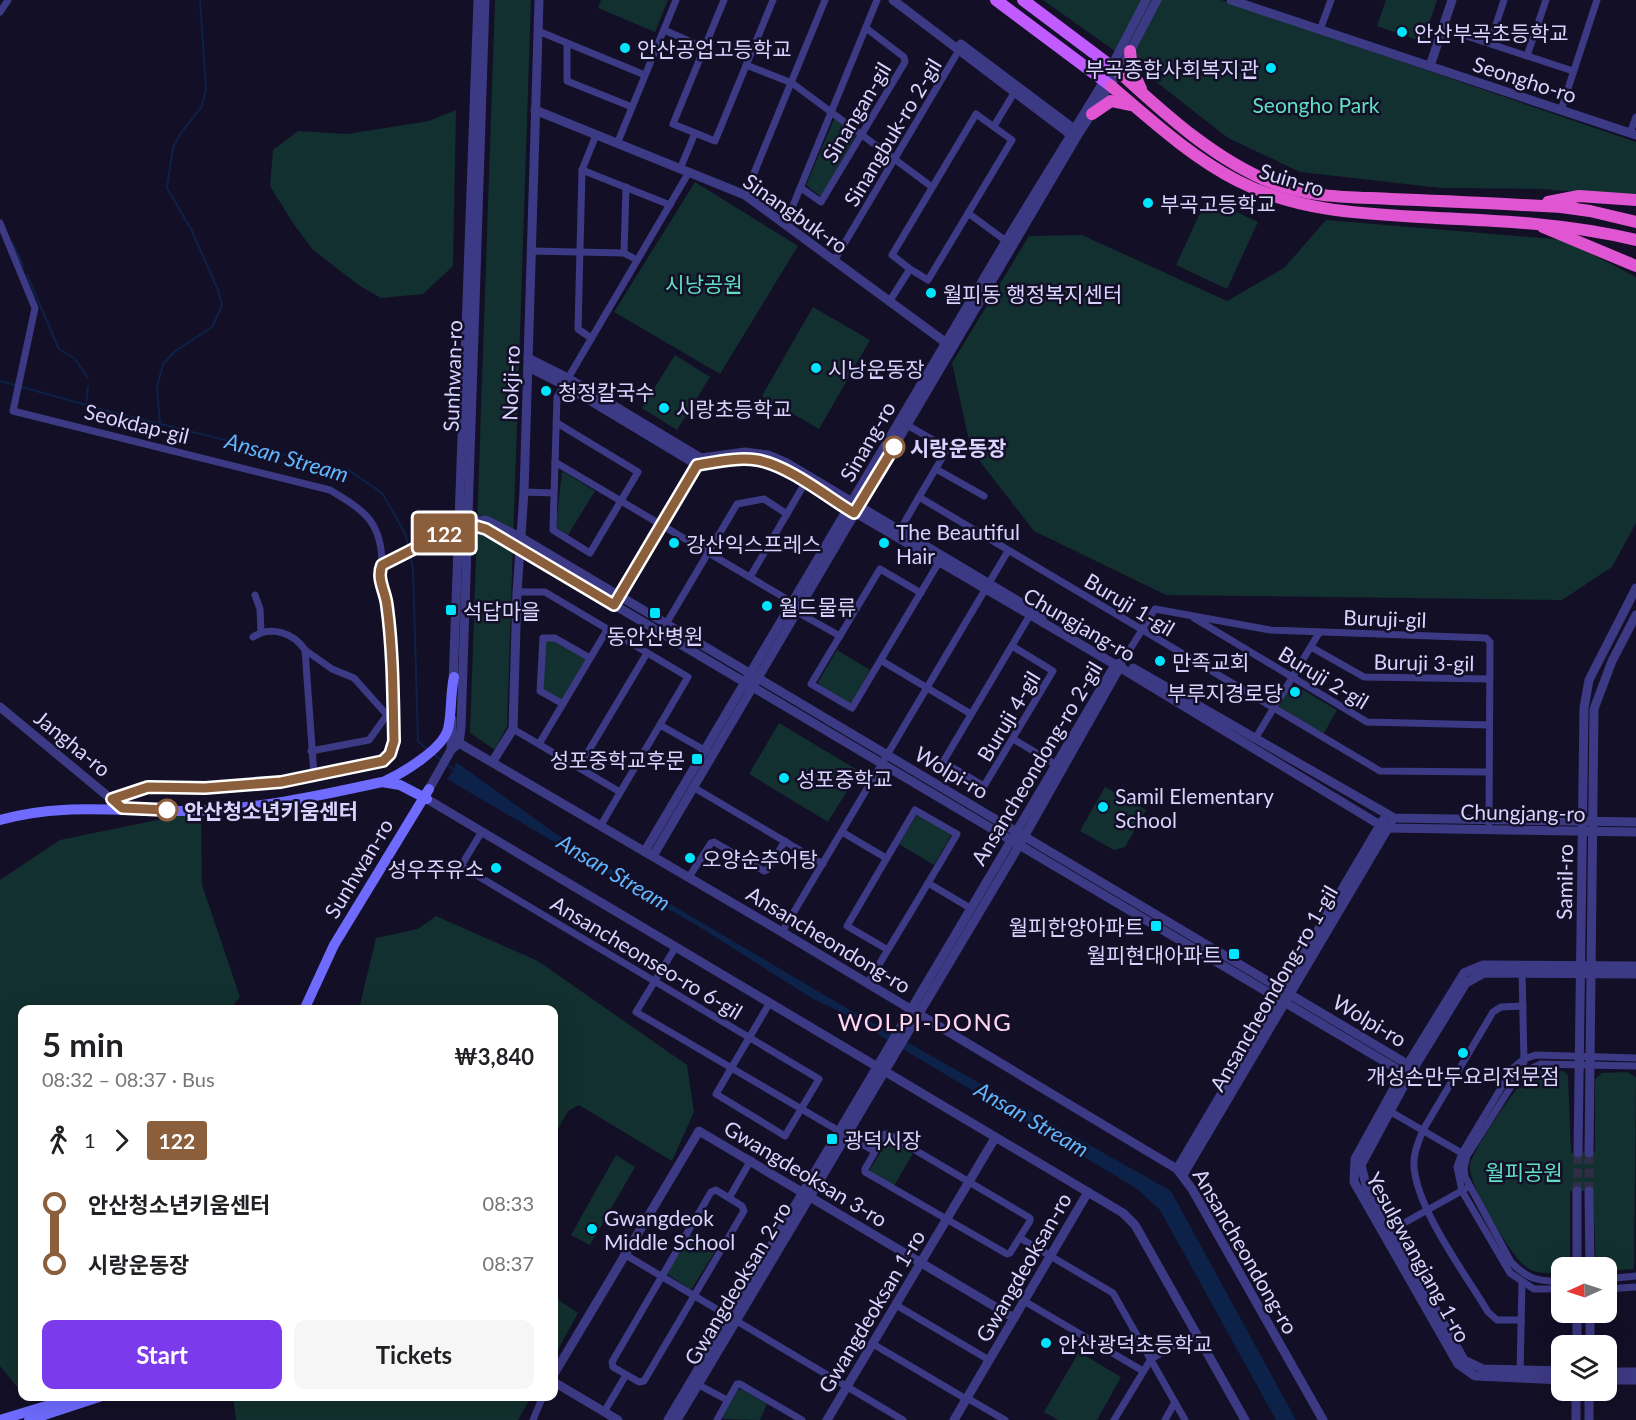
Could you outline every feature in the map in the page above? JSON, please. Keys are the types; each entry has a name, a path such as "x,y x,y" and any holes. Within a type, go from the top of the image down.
{"highway":[{"path":"1130,51 1132,69 1144,95"},
{"name":"Suin-ro","path":"1115,69 1144,95 1216,151 1248,172 1280,186 1335,196 1530,205 1590,211 1636,222"},
{"name":"Suin-ro","path":"1107,83 1206,162 1238,182 1281,199 1349,213 1577,227 1636,240"},
{"path":"1092,114 1111,101 1119,101 1137,108"},
{"path":"1530,205 1579,196 1636,200"},
{"path":"1534,223 1636,266"}],"main road":[{"name":"Suin-ro","path":"996,0 1107,83"},
{"name":"Suin-ro","path":"1023,0 1115,69"},
{"path":"0,820 22,813 54,810 122,808 186,811 254,807 382,782 402,773 440,743 448,729 454,677"},
{"path":"382,782 400,785 426,795"},
{"name":"Sunhwan-ro","path":"306,1005 334,945 426,795"},
{"path":"0,1420 63,1401"},
{"path":"28,1420 87,1401"}],"street":[{"path":"0,12 8,0"},
{"name":"Sunhwan-ro","path":"455,746 457,527 478,0"},
{"name":"Sunhwan-ro","path":"426,795 455,746 469,524 485,0"},
{"name":"Nokji-ro","path":"513,729 517,592 524,492 539,0"},
{"path":"617,144 676,0"},
{"path":"724,0 673,124 715,141 773,0"},
{"path":"746,195 825,0"},
{"path":"785,225 877,0"},
{"path":"892,0 1014,93 1075,133"},
{"path":"903,0 1075,133"},
{"path":"1107,83 1146,0"},
{"path":"1115,69 1130,51 1157,0"},
{"name":"Seongho-ro","path":"1232,0 1260,4 1320,30 1633,134"},
{"path":"1320,30 1331,0"},
{"path":"1430,66 1452,0"},
{"path":"1490,43 1504,0"},
{"path":"1527,56 1546,0"},
{"path":"1561,110 1597,0"},
{"name":"Sinangan-gil","path":"801,188 821,202 905,62 904,57 866,28"},
{"path":"1442,28 1574,71"},
{"path":"664,30 705,48"},
{"path":"537,31 645,75"},
{"path":"567,43 567,81 632,107"},
{"name":"Sinangbuk-ro 2-gil","path":"834,261 959,50"},
{"path":"746,65 792,83 932,187"},
{"name":"Sinang-ro","path":"853,507 907,425 1006,241 1107,83"},
{"name":"Sinang-ro","path":"649,853 706,751 797,607 853,507 1075,133 1092,114 1107,83"},
{"path":"994,126 1014,93"},
{"name":"Sinangbuk-ro","path":"535,110 746,195 950,345"},
{"path":"976,114 1012,140 928,280 892,255 932,187 976,114"},
{"path":"1633,134 1636,117"},
{"path":"556,423 638,472 590,553 553,530 556,423 557,397 670,205 695,133"},
{"path":"591,338 578,329 579,252 582,170 596,135"},
{"path":"582,170 670,205"},
{"path":"624,253 626,187"},
{"path":"968,213 1006,241"},
{"name":"Seokdap-gil","path":"0,223 35,309 13,408 296,479 330,490 356,506 376,525 382,544 385,563 380,571 387,602 392,649 390,716 394,741 390,754 383,761 281,782 205,788 148,787 112,799"},
{"path":"531,251 624,253 637,260"},
{"path":"890,302 910,269"},
{"path":"528,363 566,381 699,462 617,602"},
{"path":"900,530 945,453 942,445 907,425"},
{"name":"Chungjang-ro","path":"699,462 745,452 768,455 939,562 987,586 1384,826 1489,824 1588,826 1636,822"},
{"name":"Chungjang-ro","path":"699,462 759,460 900,530 1030,615 1255,739 1390,817 1489,824"},
{"path":"555,462 750,577 840,636"},
{"path":"936,469 984,496"},
{"path":"750,577 805,483"},
{"path":"524,492 554,493"},
{"name":"Buruji 1-gil","path":"920,497 1380,771 1489,772"},
{"path":"666,624 737,504 764,499 787,513"},
{"name":"Wolpi-ro","path":"385,563 457,527 486,520 748,685 885,759"},
{"path":"782,932 1008,551"},
{"path":"921,593 880,569 811,684 852,708 882,661 939,562"},
{"name":"Samil-ro","path":"1589,1153 1592,970 1584,718 1590,680 1636,588"},
{"path":"517,592 545,592 688,677 601,825"},
{"path":"255,595 260,609 261,632"},
{"name":"Wolpi-ro","path":"617,602 666,624 754,675 885,759 1287,991 1408,1070"},
{"name":"Buruji-gil","path":"1119,665 1155,609 1270,630 1486,638 1490,642 1489,824"},
{"name":"Buruji 4-gil","path":"1012,646 1053,671 984,786 943,762 1030,615"},
{"name":"Samil-ro","path":"1578,1153 1581,970 1594,710 1609,669 1636,615"},
{"name":"Buruji 2-gil","path":"1190,616 1372,724 1490,725"},
{"path":"539,744 608,630"},
{"path":"253,637 261,632 286,634 298,639 305,650 332,669 354,678 390,716 369,740 311,751"},
{"path":"1255,739 1319,633"},
{"path":"563,704 540,691 543,638 555,638 590,658"},
{"name":"Buruji 3-gil","path":"1311,647 1364,677 1490,679"},
{"path":"305,650 311,751 315,775"},
{"path":"579,767 646,653"},
{"path":"882,661 971,714"},
{"name":"Ansancheondong-ro 2-gil","path":"915,1011 970,908 1017,837 1055,764 1119,665"},
{"name":"Ansancheondong-ro 2-gil","path":"887,1059 1119,665"},
{"name":"Sinang-ro","path":"649,853 693,787 748,685"},
{"name":"Jangha-ro","path":"0,707 122,808"},
{"path":"660,725 706,751"},
{"path":"493,761 513,729 620,792"},
{"path":"1013,739 1055,764"},
{"name":"Ansancheondong-ro","path":"455,746 493,761 915,1011 1180,1172 1323,1420"},
{"path":"693,787 823,864"},
{"path":"426,795 481,833 1123,1213 1135,1225 1245,1420"},
{"path":"868,983 888,950 957,834 915,810 846,926 888,950"},
{"name":"Ansancheondong-ro 1-gil","path":"1180,1172 1390,817"},
{"name":"Chungjang-ro","path":"1588,826 1636,832"},
{"path":"842,832 886,858"},
{"name":"Ansancheonseo-ro 6-gil","path":"481,833 461,866 819,1079 801,1109"},
{"name":"Wolpi-ro","path":"1017,837 1282,1001 1408,1070"},
{"path":"689,877 711,843 714,842 764,871 767,870 785,841"},
{"path":"928,883 970,908"},
{"path":"675,948 636,1012 874,1151 888,1134 1030,1218 1020,1238 1113,1293 1185,1420"},
{"name":"Yesulgwangjang 1-ro","path":"1551,1378 1482,1369 1464,1360 1388,1232 1366,1185 1361,1165 1408,1070 1466,983 1474,976 1522,969 1592,970 1636,966"},
{"path":"1522,969 1524,1071"},
{"name":"Yesulgwangjang 1-ro","path":"1592,970 1636,974"},
{"path":"769,1004 748,1036 716,1094 785,1136 801,1109"},
{"path":"1521,1320 1497,1320 1488,1312 1427,1210 1413,1165 1415,1150 1423,1130 1493,1012 1502,1007 1523,1006"},
{"path":"1551,1281 1534,1280 1522,1274 1511,1262 1465,1177 1465,1154 1513,1068 1524,1059 1536,1055 1580,1060"},
{"path":"1551,1289 1534,1289 1510,1274 1462,1191 1457,1167 1519,1074 1541,1064 1636,1058"},
{"name":"Gwangdeoksan 2-ro","path":"668,1420 732,1319 887,1059"},
{"path":"1592,1060 1636,1066"},
{"path":"1387,1110 1465,1154"},
{"name":"Gwangdeoksan 3-ro","path":"558,1367 699,1131 1014,1318"},
{"name":"Gwangdeoksan 1-ro","path":"827,1420 995,1138"},
{"name":"Gwangdeoksan 1-ro","path":"874,1151 866,1172 946,1220 1007,1254 1020,1238"},
{"path":"729,1198 751,1161"},
{"path":"1388,1232 1469,1186"},
{"path":"716,1190 729,1198 742,1206 744,1211 644,1381 639,1382 614,1367 612,1362 711,1191 716,1190"},
{"path":"1577,1191 1577,1257"},
{"path":"1589,1191 1590,1257"},
{"name":"Gwangdeoksan-ro","path":"954,1420 1088,1192"},
{"path":"624,1254 903,1420"},
{"path":"1520,1374 1522,1274"},
{"path":"1617,1279 1636,1276"},
{"path":"1617,1288 1636,1287"},
{"path":"1024,1301 1143,1371"},
{"name":"Gwangdeoksan-ro","path":"896,1305 989,1360"},
{"name":"Gwangdeoksan 2-ro","path":"677,1420 732,1319"},
{"path":"1114,1420 1151,1359 1195,1333"},
{"path":"873,1344 1005,1420"},
{"name":"Yesulgwangjang 1-ro","path":"1520,1374 1551,1372"},
{"path":"1617,1372 1636,1372"},
{"path":"604,1412 626,1375"},
{"path":"1617,1380 1636,1380"},
{"path":"558,1384 618,1420"},
{"path":"697,1384 727,1400"},
{"path":"717,1420 727,1400 740,1384 802,1420"},
{"path":"532,1420 541,1401"},
{"path":"1576,1401 1576,1420"},
{"path":"1589,1401 1589,1420"},
{"path":"1165,1420 1175,1402"}],"green space":[{"path":"495,0 531,0 507,726 495,750 470,733"},
{"path":"601,0 668,0 655,32 598,8"},
{"name":"Seongho Park","path":"1043,0 1221,0 1636,142 1636,196 1540,189 1441,188 1300,172 1228,138 1136,66"},
{"path":"1386,0 1437,0 1423,42 1377,26"},
{"path":"456,110 453,266 423,294 381,298 360,286 313,250 293,223 270,186 273,150 298,131 347,134 429,121"},
{"path":"835,117 857,134 821,197 806,185"},
{"name":"시낭공원","path":"695,182 798,246 720,374 614,312"},
{"path":"1207,198 1258,222 1227,289 1176,265"},
{"path":"1326,220 1565,240 1636,277 1636,523 1612,567 1562,600 1166,595 1034,531 971,450 952,363 1029,236 1082,235 1227,301 1284,268"},
{"name":"시낭운동장","path":"813,307 870,340 819,429 762,396"},
{"path":"675,355 710,377 677,430 642,408"},
{"path":"562,471 595,491 568,535 556,527"},
{"path":"544,639 554,639 586,658 561,701 543,691"},
{"path":"837,650 870,670 852,702 849,703 819,685 818,682"},
{"path":"1295,685 1337,710 1323,735 1281,710 1280,705 1291,686"},
{"path":"779,723 859,771 828,822 749,774"},
{"path":"1105,787 1146,810 1125,847 1114,850 1080,831"},
{"path":"201,811 202,885 240,997 233,1005 18,1005 18,1388 0,1366 0,880 60,840"},
{"path":"918,813 952,834 934,865 899,844"},
{"path":"436,916 538,961 687,1065 694,1112 672,1161 579,1105 568,1111 558,1129 558,1005 360,1005 376,938 418,929"},
{"name":"월피공원","path":"1563,1071 1568,1075 1571,1153 1595,1152 1595,1079 1602,1073 1627,1072 1636,1077 1634,1269 1617,1270 1617,1257 1596,1257 1593,1191 1570,1191 1570,1257 1551,1257 1551,1273 1530,1270 1519,1260 1482,1202 1471,1173 1470,1164 1473,1156 1498,1114 1519,1086 1535,1072"},
{"path":"889,1139 913,1153 894,1186 870,1172"},
{"path":"616,1155 635,1167 590,1245 571,1235"},
{"path":"690,1234 716,1250 691,1290 667,1274"},
{"path":"558,1300 578,1313 558,1350"},
{"path":"1079,1352 1121,1377 1097,1420 1058,1420 1044,1412"},
{"path":"741,1389 767,1404 760,1420 723,1419 738,1390"},
{"path":"234,1401 529,1401 518,1420 236,1420"}],"water":[{"path":"456,762 552,831 626,878 850,1010 1171,1191 1296,1420 1276,1420 1160,1210 1136,1188 839,1011 813,999 706,931 447,779 454,770"}],"waterway":[{"path":"160,423 157,387 163,364 174,352 212,327 222,305 218,290 191,229 167,188 173,147 202,106 206,88 200,0"},
{"path":"12,242 24,267"},
{"path":"27,275 59,349 74,358 88,378"},
{"name":"Ansan Stream","path":"0,381 104,410 350,471 382,493 405,533 409,548"},
{"path":"86,405 88,387"},
{"name":"Ansan Stream","path":"410,554 413,569 418,741 428,750"},
{"name":"Ansan Stream","path":"433,753 442,761"},
{"name":"Ansan Stream","path":"447,764 454,770"}],"tunnel":[{"path":"1577,1191 1578,1153"},
{"path":"1589,1153 1589,1191"}],"bus line":[{"name":"122","path":"167,810 122,808 112,799 130,791 148,787 205,788 281,782 383,761 390,754 394,741 392,649 387,602 382,589 380,571 382,565 430,539 469,524 486,529 614,605 697,465 743,459 759,460 777,467 854,513 894,447"}],"place":[{"name":"안산부곡초등학교","path":"1402,32"},
{"name":"안산공업고등학교","path":"625,48"},
{"name":"부곡종합사회복지관","path":"1271,68"},
{"name":"부곡고등학교","path":"1148,203"},
{"name":"월피동 행정복지센터","path":"931,293"},
{"name":"시낭운동장","path":"816,368"},
{"name":"청정칼국수","path":"546,391"},
{"name":"시랑초등학교","path":"664,408"},
{"name":"시랑운동장","path":"894,447"},
{"name":"강산익스프레스","path":"674,543"},
{"name":"The Beautiful Hair","path":"884,543"},
{"name":"월드물류","path":"767,606"},
{"name":"석답마을","path":"451,610"},
{"name":"동안산병원","path":"655,613"},
{"name":"만족교회","path":"1160,661"},
{"name":"부루지경로당","path":"1295,692"},
{"name":"성포중학교후문","path":"697,759"},
{"name":"성포중학교","path":"784,778"},
{"name":"Samil Elementary School","path":"1103,807"},
{"name":"안산청소년키움센터","path":"167,810"},
{"name":"오양순추어탕","path":"690,858"},
{"name":"성우주유소","path":"496,868"},
{"name":"월피한양아파트","path":"1156,926"},
{"name":"월피현대아파트","path":"1234,954"},
{"name":"개성손만두요리전문점","path":"1463,1053"},
{"name":"광덕시장","path":"832,1139"},
{"name":"Gwangdeok Middle School","path":"592,1229"},
{"name":"안산광덕초등학교","path":"1046,1343"}],"district":[{"name":"WOLPI-DONG","path":"925,1021"}]}
